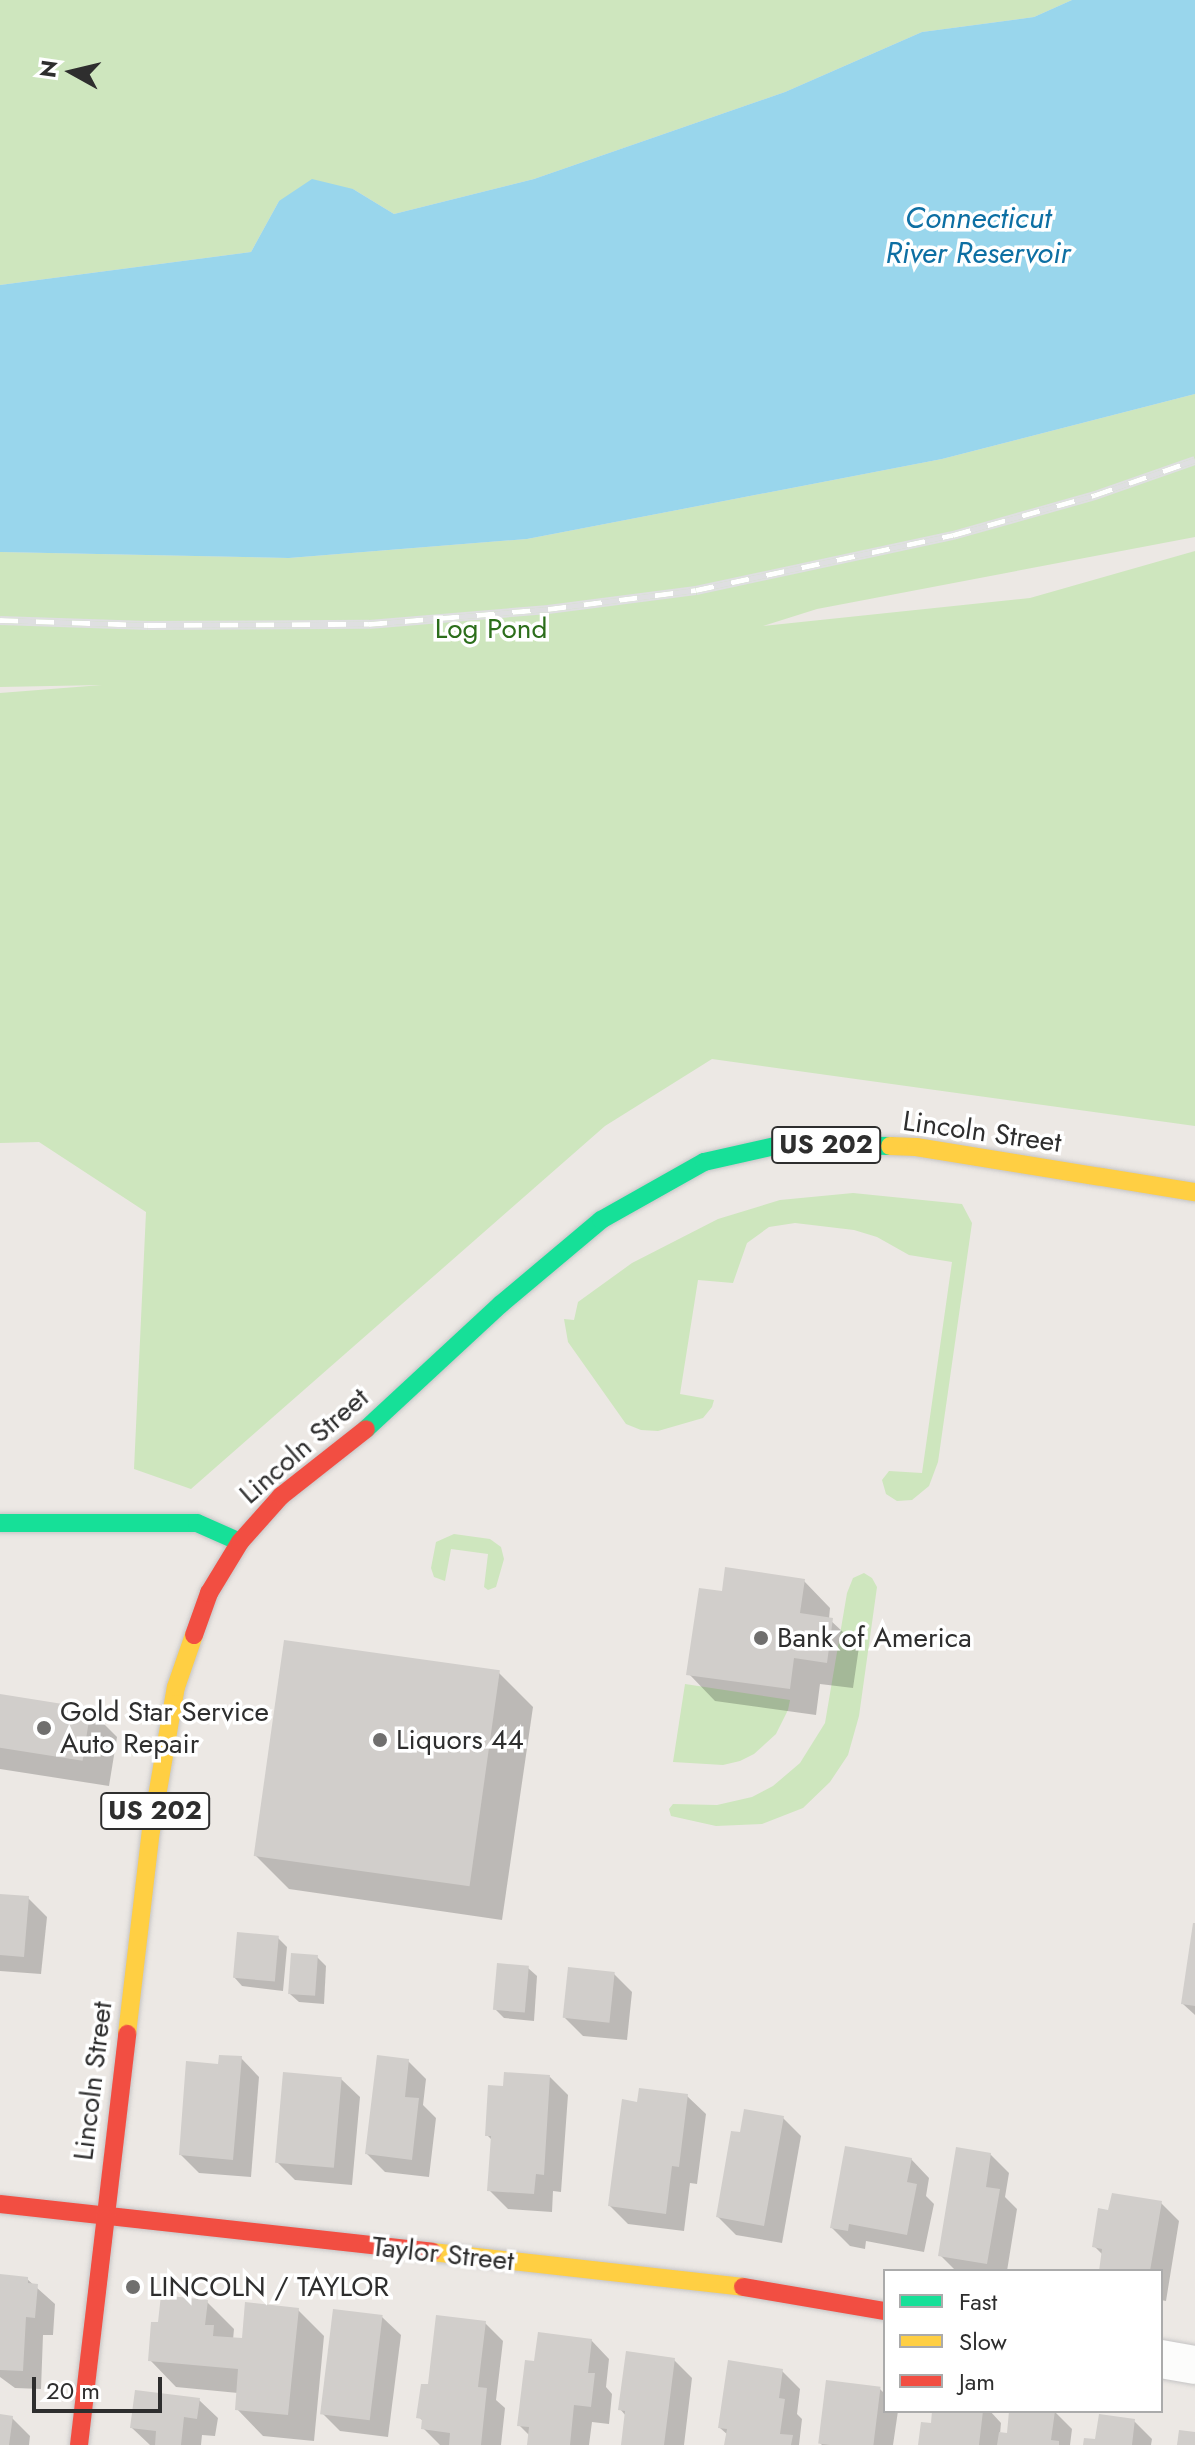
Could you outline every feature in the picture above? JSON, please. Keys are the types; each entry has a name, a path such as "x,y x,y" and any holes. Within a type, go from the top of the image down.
{"main road":[{"name":"Lincoln Street","path":"79,2445 103,2217 151,1831 176,1687 209,1593 240,1542 281,1496 372,1424 501,1304 601,1220 704,1162 784,1144 916,1147 1195,1192"},
{"path":"0,1523 197,1523 240,1542"},
{"name":"Taylor Street","path":"0,2204 741,2287 883,2311"}],"street":[{"path":"1163,2359 1195,2365"}],"green space":[{"path":"0,0 1072,0 1034,17 922,32 785,92 534,179 394,214 353,189 279,201 251,252 0,285"},
{"name":"Log Pond","path":"1195,394 1195,537 817,609 763,626 1030,598 1195,551 1195,1126 712,1059 605,1126 191,1489 134,1469 146,1212 39,1142 0,1143 0,693 102,685 0,687 0,552 289,558 527,539 942,459"},
{"path":"853,1193 962,1204 972,1223 938,1462 929,1486 912,1500 897,1501 886,1494 882,1480 889,1471 922,1473 952,1262 909,1255 877,1237 854,1230 795,1223 769,1227 747,1243 733,1283 698,1280 680,1394 714,1400 712,1407 703,1418 658,1431 641,1430 626,1424 568,1342 564,1319 574,1320 578,1302 632,1263 718,1219 780,1200"},
{"path":"454,1534 490,1539 501,1547 504,1559 496,1587 488,1590 484,1587 488,1554 451,1549 445,1581 434,1577 431,1568 436,1542"},
{"path":"864,1573 872,1578 877,1587 859,1716 848,1755 830,1782 803,1808 762,1824 716,1826 671,1816 669,1809 673,1804 717,1805 752,1797 773,1786 800,1763 825,1723 847,1593 853,1578"},
{"path":"685,1684 790,1700 788,1710 776,1734 754,1754 740,1761 723,1765 673,1762"}],"water":[{"name":"Connecticut River Reservoir","path":"1072,0 1195,0 1195,394 942,459 527,539 289,558 0,552 0,285 251,252 279,201 312,179 353,189 394,214 534,179 785,92 922,32 1034,17"}],"building":[{"name":"Bank of America","path":"725,1567 805,1579 800,1613 833,1618 827,1663 794,1658 790,1689 686,1675 699,1588 722,1591"},
{"name":"Liquors 44","path":"284,1640 500,1670 470,1886 254,1856"},
{"name":"Gold Star Service Auto Repair","path":"0,1694 91,1708 83,1761 0,1748"},
{"path":"0,1894 29,1896 24,1957 0,1955"},
{"path":"1195,1923 1195,2006 1181,2004"},
{"path":"237,1932 279,1936 275,1981 233,1978"},
{"path":"291,1953 318,1955 315,1996 288,1994"},
{"path":"497,1963 529,1966 525,2013 493,2010"},
{"path":"568,1967 615,1972 609,2023 563,2018"},
{"path":"219,2055 242,2056 233,2160 179,2155 186,2061 218,2064"},
{"path":"377,2055 409,2059 405,2097 419,2098 412,2160 365,2154"},
{"path":"283,2072 342,2077 334,2168 275,2163"},
{"path":"504,2072 550,2075 544,2175 536,2174 534,2194 487,2191 491,2136 485,2136 488,2085 503,2086"},
{"path":"639,2088 688,2094 679,2167 672,2166 666,2214 608,2206 622,2099 637,2102"},
{"path":"744,2109 784,2116 764,2226 716,2217 731,2131 740,2132"},
{"path":"845,2146 912,2158 907,2182 917,2184 907,2235 849,2224 848,2231 830,2228"},
{"path":"956,2147 991,2153 986,2187 1000,2189 987,2264 938,2256"},
{"path":"1112,2193 1162,2201 1150,2269 1099,2269 1102,2249 1092,2247 1098,2208 1108,2210"},
{"path":"0,2274 28,2277 28,2283 38,2284 35,2318 26,2317 23,2371 0,2370"},
{"path":"161,2295 208,2300 205,2325 214,2325 213,2336 242,2338 245,2302 299,2308 288,2415 235,2410 238,2369 148,2361 151,2322 158,2322"},
{"path":"333,2309 383,2315 370,2420 320,2414"},
{"path":"436,2315 486,2321 478,2387 487,2388 481,2445 449,2445 450,2433 421,2429 422,2419 416,2418 421,2384 428,2384"},
{"path":"538,2332 592,2339 588,2373 595,2373 591,2407 574,2405 570,2445 527,2445 529,2427 517,2426 525,2360 534,2361"},
{"path":"626,2351 675,2358 664,2445 621,2445 625,2411 618,2410"},
{"path":"728,2360 783,2369 779,2398 785,2399 780,2434 793,2435 791,2445 724,2445 727,2429 718,2428"},
{"path":"826,2380 881,2387 873,2445 818,2444"},
{"path":"135,2390 200,2398 197,2419 184,2417 181,2445 155,2445 156,2431 130,2428"},
{"path":"932,2413 983,2413 979,2445 918,2445 921,2422 931,2423"},
{"path":"1009,2413 1055,2413 1051,2440 1059,2441 1059,2445 997,2445 999,2432 1007,2433"},
{"path":"0,2414 13,2416 9,2445 0,2445"},
{"path":"1099,2414 1135,2419 1132,2445 1083,2445 1084,2438 1095,2439"},
{"path":"1179,2430 1195,2432 1195,2445 1177,2445"}],"railway":[{"path":"0,620 148,625 369,624 548,609 696,590 953,535 1095,495 1195,460"}],"traffic: fast":[{"path":"366,1429 501,1304 601,1220 704,1162 784,1144 890,1146"},
{"path":"0,1523 197,1523 240,1542"}],"traffic: slow":[{"path":"890,1146 916,1147 1195,1192"},
{"path":"127,2034 151,1831 176,1687 194,1635"},
{"path":"432,2252 743,2287"}],"traffic: jam":[{"path":"194,1635 209,1593 240,1542 281,1496 366,1429"},
{"path":"79,2445 127,2034"},
{"path":"0,2204 432,2252"},
{"path":"743,2287 883,2311"}],"place":[{"name":"Bank of America","path":"761,1638"},
{"name":"Gold Star Service Auto Repair","path":"44,1728"},
{"name":"Liquors 44","path":"380,1740"},
{"name":"LINCOLN / TAYLOR","path":"133,2287"}]}
